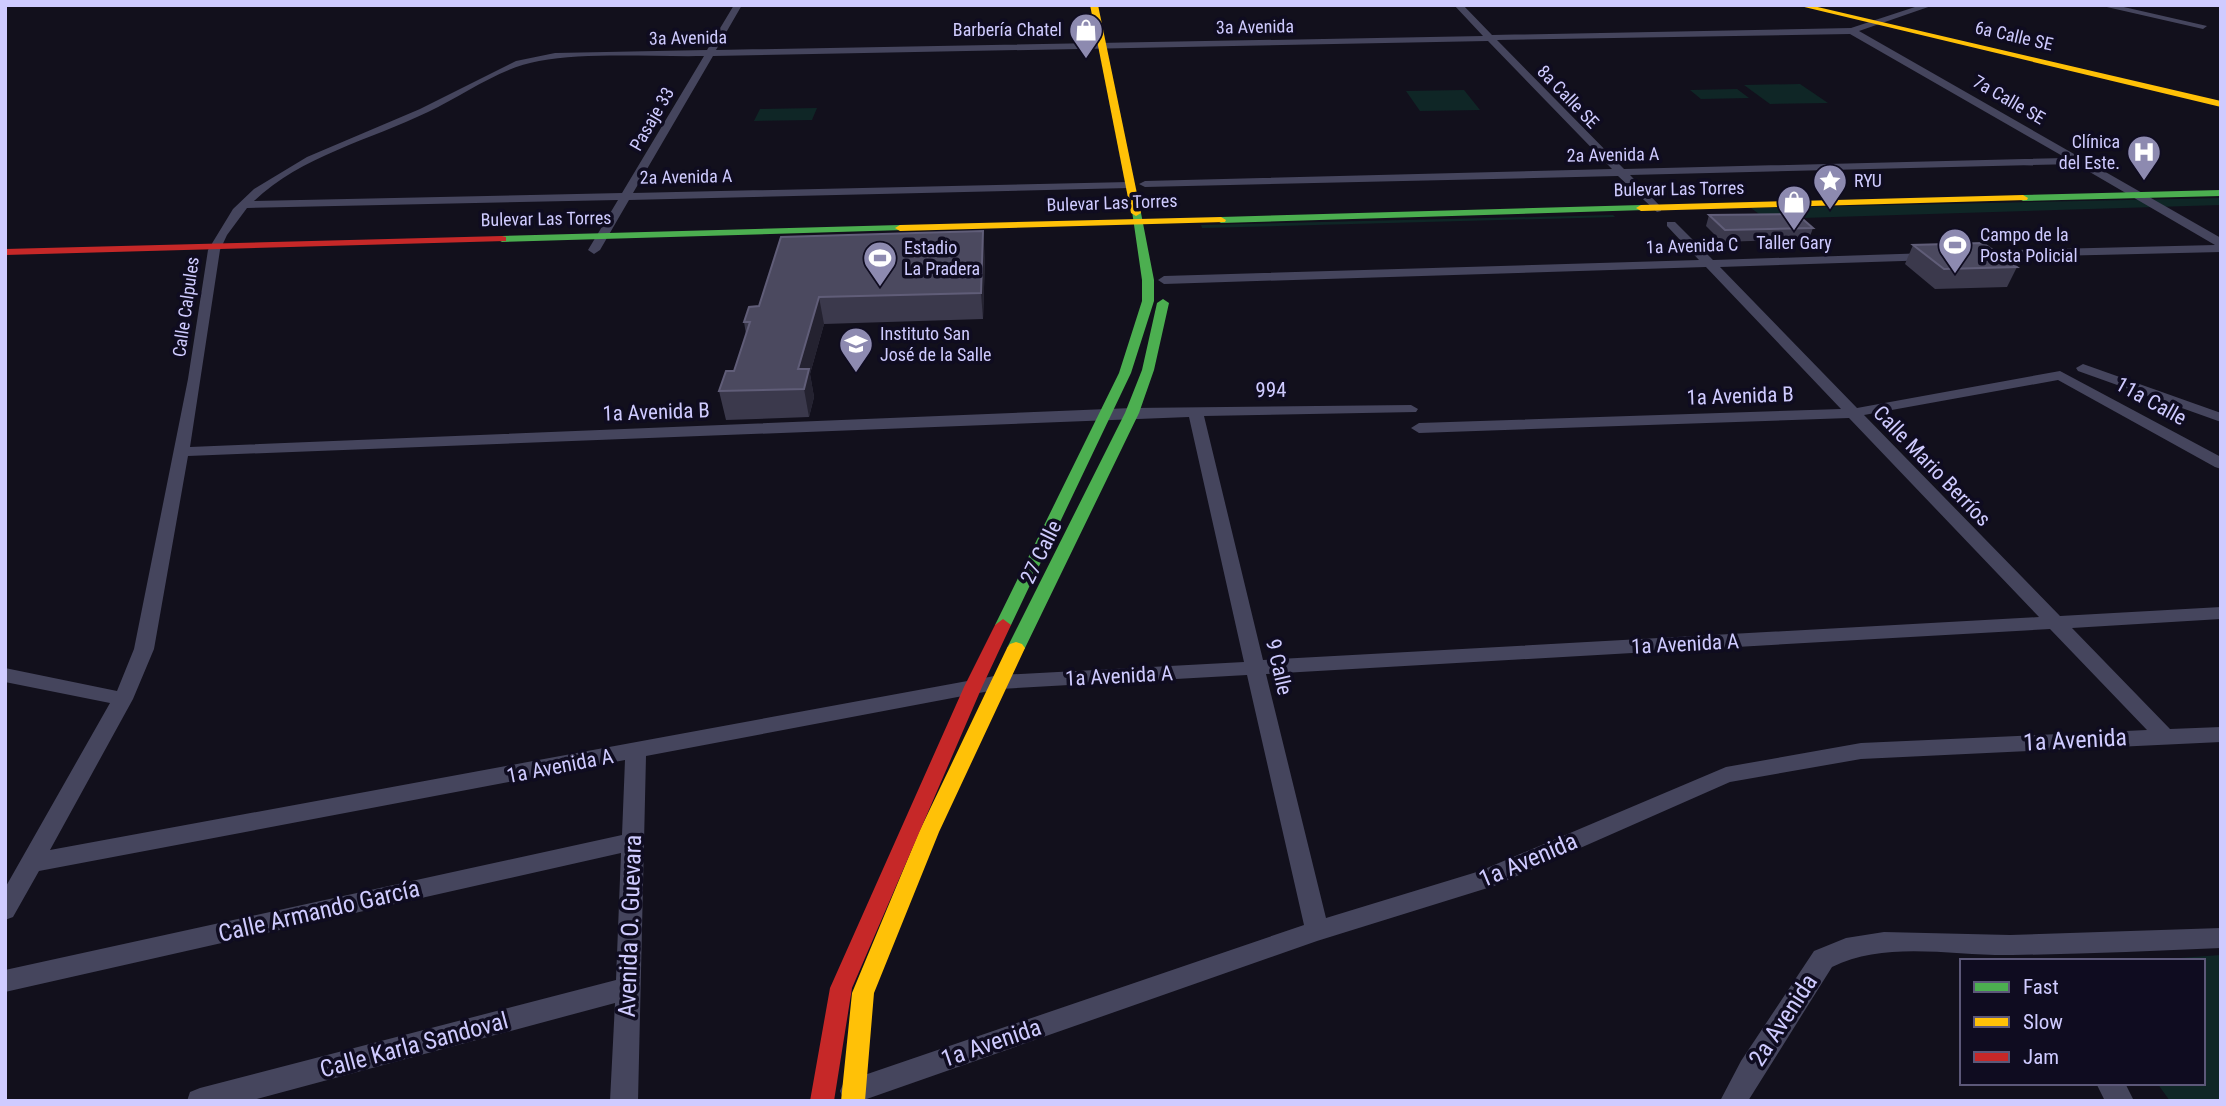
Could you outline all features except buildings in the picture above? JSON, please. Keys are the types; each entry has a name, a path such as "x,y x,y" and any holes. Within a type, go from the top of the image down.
{"street":[{"name":"Pasaje 33","path":"598,243 738,5"},
{"name":"27 Calle","path":"853,1096 863,993 929,832 1132,413 1158,332 1164,280 1152,229 1137,184 1109,46 1094,5"},
{"name":"27 Calle","path":"1108,5 1109,46"},
{"name":"8a Calle SE","path":"1458,5 1662,219"},
{"name":"6a Calle SE","path":"1799,5 2221,104"},
{"name":"3a Avenida","path":"576,56 1852,31 1930,5"},
{"path":"2102,5 2203,26"},
{"name":"7a Calle SE","path":"1852,31 2082,161 2221,246"},
{"name":"Calle Calpules","path":"5,910 123,699 144,649 182,452 214,253 226,225 245,205 284,173 425,110 496,71 533,58 576,56"},
{"name":"2a Avenida A","path":"245,205 2082,161"},
{"name":"Bulevar Las Torres","path":"5,265 214,253 1662,219 2221,194"},
{"path":"1877,218 2221,209"},
{"name":"Bulevar Las Torres","path":"1662,219 1699,223"},
{"name":"Calle Mario Berríos","path":"1662,219 1709,263 2164,735"},
{"name":"Bulevar Las Torres","path":"1152,229 1602,226"},
{"name":"27 Calle","path":"822,1101 841,988 973,687 1125,373 1148,301 1152,229"},
{"name":"1a Avenida C","path":"1164,280 2221,246"},
{"path":"55,264 77,256 76,250"},
{"name":"Bulevar Las Torres","path":"5,252 76,250 214,253"},
{"path":"2083,368 2221,418"},
{"name":"1a Avenida B","path":"1419,428 1852,413 2060,375"},
{"name":"11a Calle","path":"2060,375 2221,464"},
{"name":"994","path":"1132,413 1410,409"},
{"name":"9 Calle","path":"1195,412 1317,931"},
{"name":"1a Avenida B","path":"182,452 1132,413"},
{"name":"1a Avenida A","path":"32,863 1000,682 2221,613"},
{"path":"5,676 123,699"},
{"name":"1a Avenida","path":"853,1096 1317,931 1486,879 1726,775 1861,751 2221,734"},
{"name":"Avenida O. Guevara","path":"624,1101 636,751"},
{"name":"Calle Armando García","path":"5,981 633,841"},
{"name":"2a Avenida","path":"1734,1101 1823,959 1846,948 1884,942 2016,953 2221,938"},
{"name":"Calle Karla Sandoval","path":"200,1101 628,988"},
{"path":"2110,1085 2121,1101"}],"green space":[{"path":"1800,84 1828,103 1770,104 1744,85"},
{"path":"1737,89 1749,98 1701,99 1690,90"},
{"path":"1464,90 1480,110 1420,111 1406,91"},
{"path":"817,108 812,120 754,121 760,109"},
{"path":"2221,198 2221,205 1766,219 1751,208"},
{"path":"1615,217 1202,228 1201,225"},
{"path":"2221,955 2221,1101 2170,1101 2158,1085 2205,1085 2205,959 2165,959"}],"traffic: fast":[{"path":"2023,198 2221,193"},
{"path":"1221,220 1641,208"},
{"path":"1003,625 1125,373 1148,301 1148,280 1136,213"},
{"path":"502,239 900,228"},
{"path":"1016,648 1132,413 1148,370 1163,303"}],"traffic: slow":[{"path":"1094,5 1136,213"},
{"path":"1799,5 2221,104"},
{"path":"1641,208 2023,198"},
{"path":"900,228 1221,220"},
{"path":"853,1101 863,993 929,832 1016,648"}],"traffic: jam":[{"path":"5,252 502,239"},
{"path":"822,1101 841,988 973,687 1003,625"}],"place":[{"name":"Barbería Chatel","path":"1086,60"},
{"name":"Clínica del Este.","path":"2144,182"},
{"name":"RYU","path":"1830,211"},
{"name":"Taller Gary","path":"1794,232"},
{"name":"Campo de la Posta Policial","path":"1955,275"},
{"name":"Estadio La Pradera","path":"880,288"},
{"name":"Instituto San José de la Salle","path":"856,374"}]}
